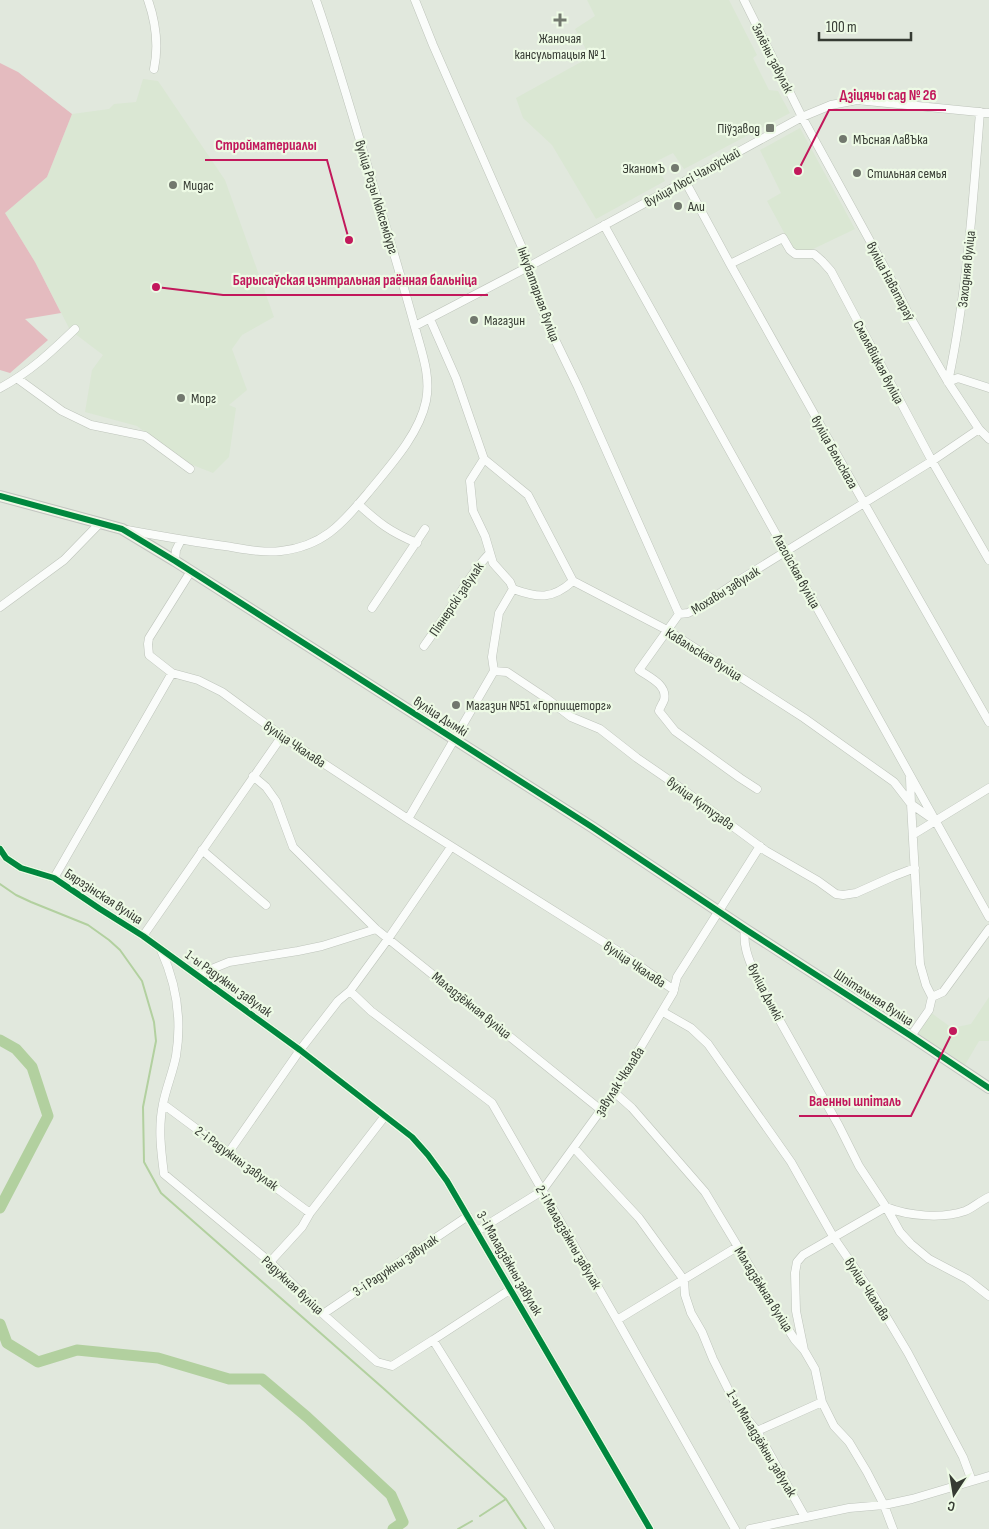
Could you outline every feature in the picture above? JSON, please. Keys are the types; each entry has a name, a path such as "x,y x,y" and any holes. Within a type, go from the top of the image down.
{"main road":[{"name":"вуліца Розы Люксембург","path":"0,496 122,529"},
{"name":"вуліца Дымкі","path":"122,529 454,738 592,827 744,929"},
{"name":"Шпітальная вуліца","path":"744,929 989,1088"}],"street":[{"path":"148,0 154,18 157,39 154,69"},
{"name":"вуліца Розы Люксембург","path":"122,529 264,552 310,545 335,529 358,504 384,473 417,427 426,400 428,384 426,367 402,281 316,0"},
{"name":"Інкубатарная вуліца","path":"415,0 524,252 547,323 679,614"},
{"name":"Зялёны завулак","path":"744,0 802,117"},
{"name":"вуліца Люсі Чалоўскай","path":"415,326 528,267 802,117 831,105 857,100 989,113"},
{"name":"Заходняя вуліца","path":"948,382 960,325 972,214 980,112"},
{"name":"вуліца Наватараў","path":"802,117 910,317 979,430 989,439"},
{"name":"вуліца Бельскага","path":"685,181 864,504 989,722"},
{"name":"Лагойская вуліца","path":"604,225 989,917"},
{"name":"Смалявіцкая вуліца","path":"730,264 784,238 790,250 795,254 814,254 831,271 932,461 989,560"},
{"path":"430,319 456,378 484,459 528,495 573,581 562,590 541,597 514,590 510,582 493,563 485,536 473,510 470,481 484,459"},
{"path":"0,388 18,379 43,360 75,329"},
{"path":"948,382 958,378 989,388"},
{"path":"18,379 62,410 91,425 145,436 190,469"},
{"name":"Мохавы завулак","path":"757,789 675,731 659,711 665,699 663,690 660,685 639,670 679,614 694,610 979,430"},
{"path":"358,504 380,524 397,535 416,543"},
{"path":"0,607 64,560 100,523"},
{"path":"372,608 425,529"},
{"path":"175,561 176,550 181,540"},
{"name":"Піянерскі завулак","path":"424,646 466,582 490,553"},
{"path":"172,673 149,655 149,638 191,571"},
{"name":"Кавальская вуліца","path":"573,581 667,630 804,718 894,782 912,804 935,821"},
{"path":"408,820 452,747 454,738 494,671 492,657 499,613 514,590"},
{"name":"вуліца Кутузава","path":"494,671 506,672 571,717 600,729 637,758 686,791 760,846 836,894 856,893 915,868"},
{"name":"вуліца Чкалава","path":"172,673 198,680 222,692 282,736 408,820 621,954 674,990 663,1012 691,1028 708,1044 791,1162 834,1238 874,1296 908,1353 960,1450 972,1481"},
{"name":"Бярэзінская вуліца","path":"54,878 172,673"},
{"name":"Бярэзінская вуліца","path":"0,849 6,858 21,868 54,878 143,936 282,736"},
{"path":"910,774 920,964 926,985 932,997 928,1010 911,1036"},
{"name":"Маладзёжная вуліца","path":"253,776 266,787 276,801 293,847 376,928 601,1110"},
{"path":"914,834 989,788"},
{"path":"674,990 677,977 760,846"},
{"path":"229,1152 300,1050 338,1001 350,991 388,939 451,847"},
{"path":"202,850 266,905"},
{"path":"197,975 229,962 314,948 376,928"},
{"name":"вуліца Дымкі","path":"744,929 743,938 757,980 839,1126 858,1166 886,1207 900,1232 911,1244 930,1259 968,1279 989,1296"},
{"path":"932,997 943,992 989,929"},
{"name":"1-ы Радужны завулак","path":"143,936 300,1050"},
{"name":"Радужная вуліца","path":"161,949 174,988 178,1016 176,1057 163,1104 160,1146 164,1174 270,1262 323,1314 377,1362 392,1366 511,1289"},
{"name":"2-і Маладзёжны завулак","path":"350,991 371,1012 492,1103 618,1320 735,1529"},
{"name":"завулак Чкалава","path":"542,1191 614,1092 663,1012"},
{"name":"3-і Маладзёжны завулак","path":"300,1050 412,1137 447,1181 650,1529"},
{"name":"Маладзёжная вуліца","path":"614,1092 632,1108 705,1192 737,1247 815,1369 822,1402 834,1426 849,1442 863,1465 884,1505 893,1529"},
{"name":"2-і Радужны завулак","path":"163,1104 310,1213"},
{"path":"270,1262 302,1227 310,1213 385,1116"},
{"name":"1-ы Маладзёжны завулак","path":"574,1148 639,1218 684,1280 685,1296 691,1313 702,1332 736,1405 756,1431 805,1516"},
{"path":"477,1231 542,1191"},
{"path":"804,1350 796,1311 795,1273 797,1262 803,1255 886,1207 899,1212 940,1216 966,1211 989,1197"},
{"name":"3-і Радужны завулак","path":"323,1314 468,1216"},
{"path":"618,1320 737,1247"},
{"path":"433,1340 550,1529"},
{"path":"756,1431 822,1402"},
{"path":"750,1529 805,1516 849,1508 884,1505 912,1499 989,1476"}],"shaded area":[{"path":"587,0 729,0 757,55 753,58 769,90 778,91 790,113 684,169 673,153 655,162 665,181 596,219 552,145 523,118 516,98 590,57 575,29 595,16"},
{"path":"0,63 18,72 72,114 47,177 5,213 35,262 61,313 25,319 48,340 10,373 0,370"},
{"path":"143,79 158,81 225,180 274,317 242,335 232,349 247,390 229,405 236,408 229,457 213,473 185,462 137,426 85,412 92,370 103,355 70,330 35,262 5,213 47,177 72,114 109,109 114,104 136,102"},
{"path":"800,128 855,229 811,250 802,252 794,251 767,201 781,193 760,150"},
{"path":"989,997 989,1041 979,1041 965,1065 917,1033 930,1012 952,1028 971,1024"}],"waterway":[{"path":"0,884 31,902 88,925 120,950 142,981 154,1022 156,1041 143,1107 144,1162 161,1193 506,1499"},
{"path":"0,1040 16,1049 32,1067 48,1116 0,1208"},
{"path":"0,1324 7,1343 38,1362 77,1350 158,1358 229,1379 262,1379 307,1417 391,1495 403,1522 393,1529"},
{"path":"480,1516 506,1499 526,1529"},
{"path":"458,1529 472,1521"}],"cycle path":[{"path":"0,496 122,529 592,827 989,1088"},
{"path":"0,849 6,858 21,868 54,878 143,936 300,1050 412,1137 447,1181 650,1529"}],"place":[{"name":"Жаночая кансультацыя № 1","path":"560,20"},
{"name":"Піўзавод","path":"770,128"},
{"name":"МЪсная ЛавЪка","path":"843,139"},
{"name":"ЭканомЪ","path":"675,168"},
{"name":"Дзіцячы сад № 26","path":"798,171"},
{"name":"Стильная семья","path":"857,173"},
{"name":"Мидас","path":"173,185"},
{"name":"Али","path":"678,206"},
{"name":"Стройматериалы","path":"349,240"},
{"name":"Барысаўская цэнтральная раённая бальніца","path":"156,287"},
{"name":"Магазин","path":"474,320"},
{"name":"Морг","path":"181,398"},
{"name":"Магазин №51 «Горпищеторг»","path":"456,705"},
{"name":"Ваенны шпіталь","path":"953,1031"}]}
